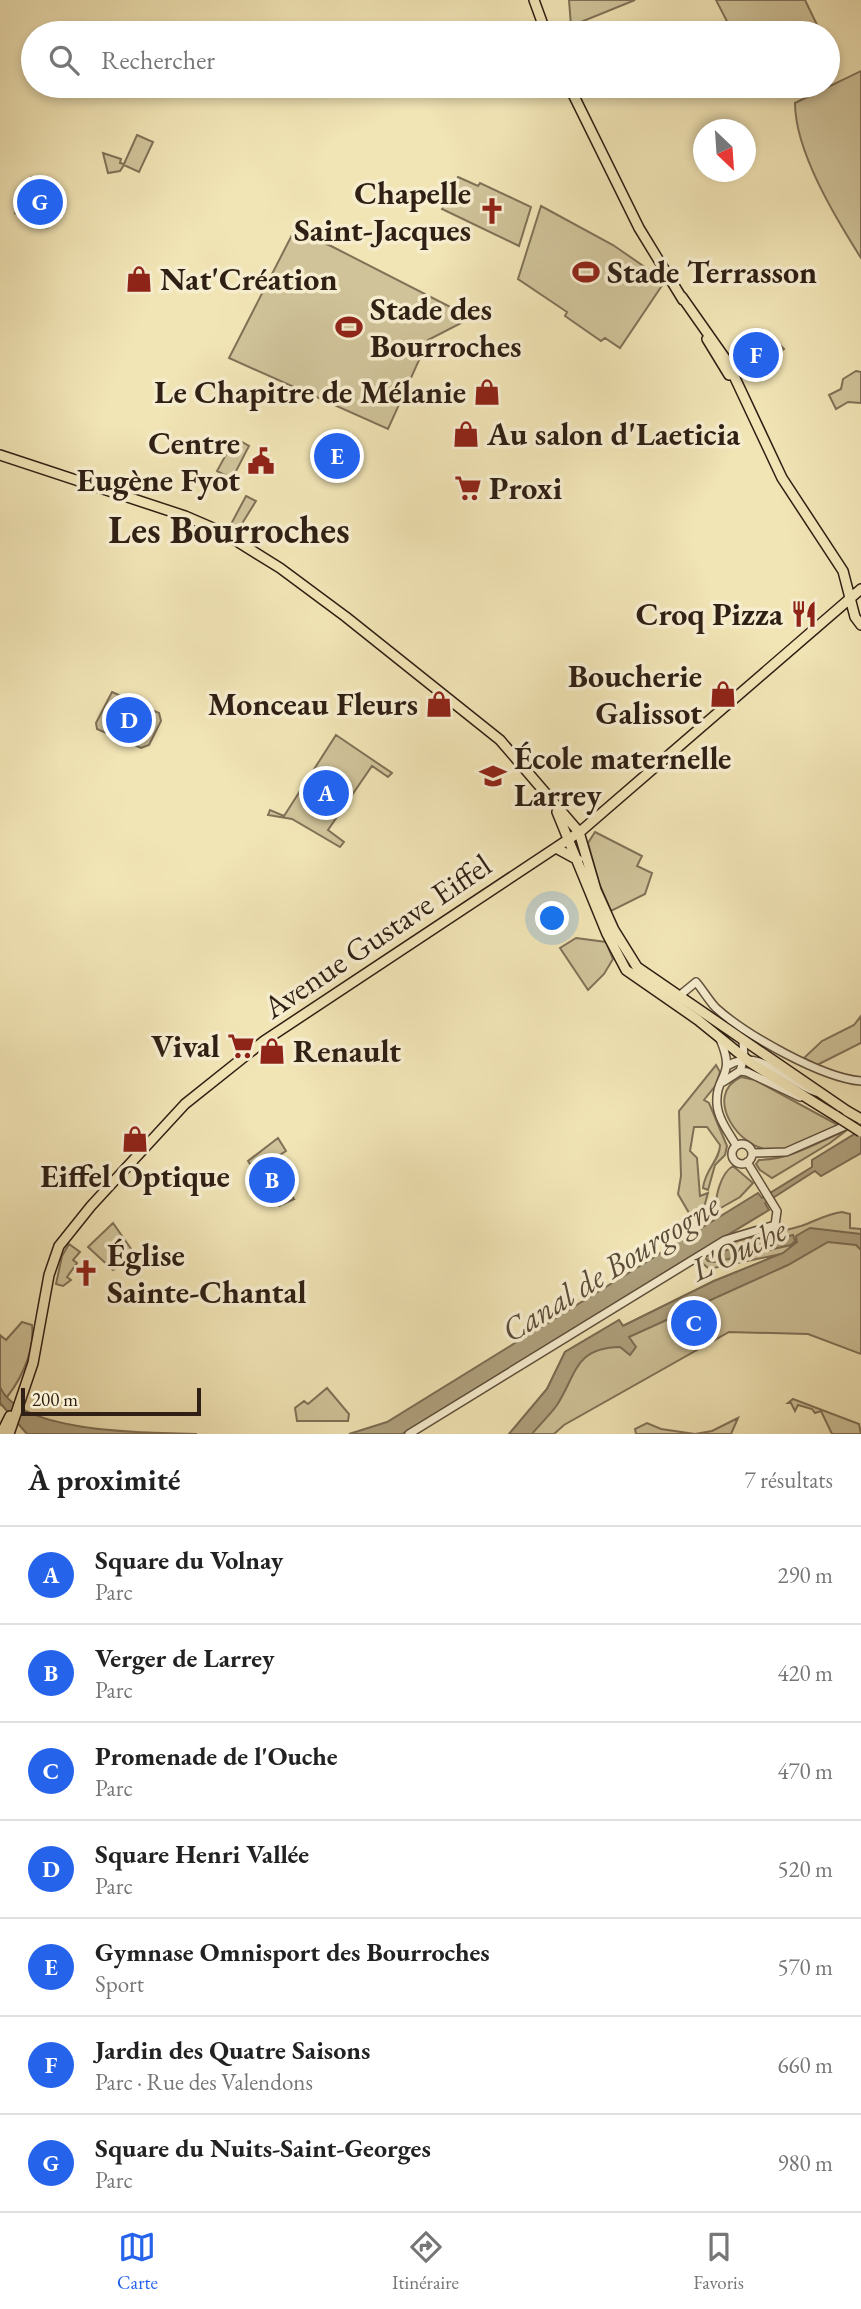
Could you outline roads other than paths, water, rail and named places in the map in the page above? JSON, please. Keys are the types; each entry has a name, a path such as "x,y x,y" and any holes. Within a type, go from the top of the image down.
{"main road":[{"path":"534,0 542,21"},
{"path":"579,98 606,145 611,167 639,228 740,390"},
{"path":"682,297 723,354 782,478 843,572 855,617 861,625"},
{"path":"703,333 723,354 730,377"},
{"path":"0,455 186,516 251,549 346,617 500,740 579,832 596,890"},
{"name":"Avenue Gustave Eiffel","path":"1,1434 10,1428 37,1344 49,1275 64,1237 185,1104 264,1041 579,832 678,750 861,589"},
{"path":"850,596 861,608"},
{"path":"555,807 622,965 639,981 667,999 682,1002 744,1058 808,1101 861,1132"},
{"path":"569,839 578,844 596,890 628,956 643,972 682,1002 861,1119"},
{"path":"556,848 578,860"}],"street":[{"path":"682,1002 694,984 716,1007 746,1028 824,1073 861,1082"},
{"path":"720,1039 729,1065 717,1094 718,1110 736,1145"},
{"path":"722,1082 740,1071 744,1058 743,1041"},
{"path":"729,1065 744,1058 762,1062 801,1087 823,1095"},
{"path":"740,1071 759,1076 808,1101"},
{"path":"752,1153 786,1152 861,1119"},
{"path":"736,1145 746,1145 752,1153"},
{"path":"736,1145 732,1150 734,1160 739,1163 747,1162"},
{"path":"747,1162 752,1153"},
{"path":"409,1434 710,1249 736,1236 774,1226 778,1219 774,1207 747,1162"}],"water":[{"name":"Canal de Bourgogne","path":"861,1130 861,1153 821,1176 815,1171 765,1203 769,1210 708,1247 710,1252 718,1252 793,1235 795,1241 791,1245 715,1262 708,1261 700,1251 402,1434 349,1434 387,1422 758,1193 762,1198 812,1167 812,1160"},
{"path":"810,1228 861,1234 861,1250 856,1245 828,1242 788,1265 629,1337 636,1347 630,1355 620,1347 594,1352 579,1365 557,1405 532,1434 509,1434 547,1389 565,1352 619,1320 623,1326 714,1281 783,1253 797,1242 796,1236"},
{"path":"0,1387 12,1402 33,1414 59,1422 119,1431 197,1434 27,1434 0,1403"}],"place":[{"name":"Square du Nuits-Saint-Georges","path":"40,202"},
{"name":"Chapelle Saint-Jacques","path":"492,211"},
{"name":"Stade Terrasson","path":"586,272"},
{"name":"Nat'Création","path":"139,279"},
{"name":"Stade des Bourroches","path":"349,327"},
{"name":"Jardin des Quatre Saisons","path":"756,355"},
{"name":"Le Chapitre de Mélanie","path":"487,392"},
{"name":"Au salon d'Laeticia","path":"466,434"},
{"name":"Gymnase Omnisport des Bourroches","path":"337,456"},
{"name":"Centre Eugène Fyot","path":"261,461"},
{"name":"Proxi","path":"468,488"},
{"name":"Croq Pizza","path":"804,614"},
{"name":"Boucherie Galissot","path":"723,694"},
{"name":"Monceau Fleurs","path":"439,704"},
{"name":"Square Henri Vallée","path":"129,720"},
{"name":"École maternelle Larrey","path":"493,776"},
{"name":"Square du Volnay","path":"326,793"},
{"name":"Vival","path":"241,1046"},
{"name":"Renault","path":"272,1051"},
{"name":"Eiffel Optique","path":"135,1139"},
{"name":"Verger de Larrey","path":"272,1180"},
{"name":"Église Sainte-Chantal","path":"86,1273"},
{"name":"Promenade de l'Ouche","path":"694,1323"}],"district":[{"name":"Les Bourroches","path":"229,530"}],"water label":[{"name":"L'Ouche","path":"738,1249"}]}
